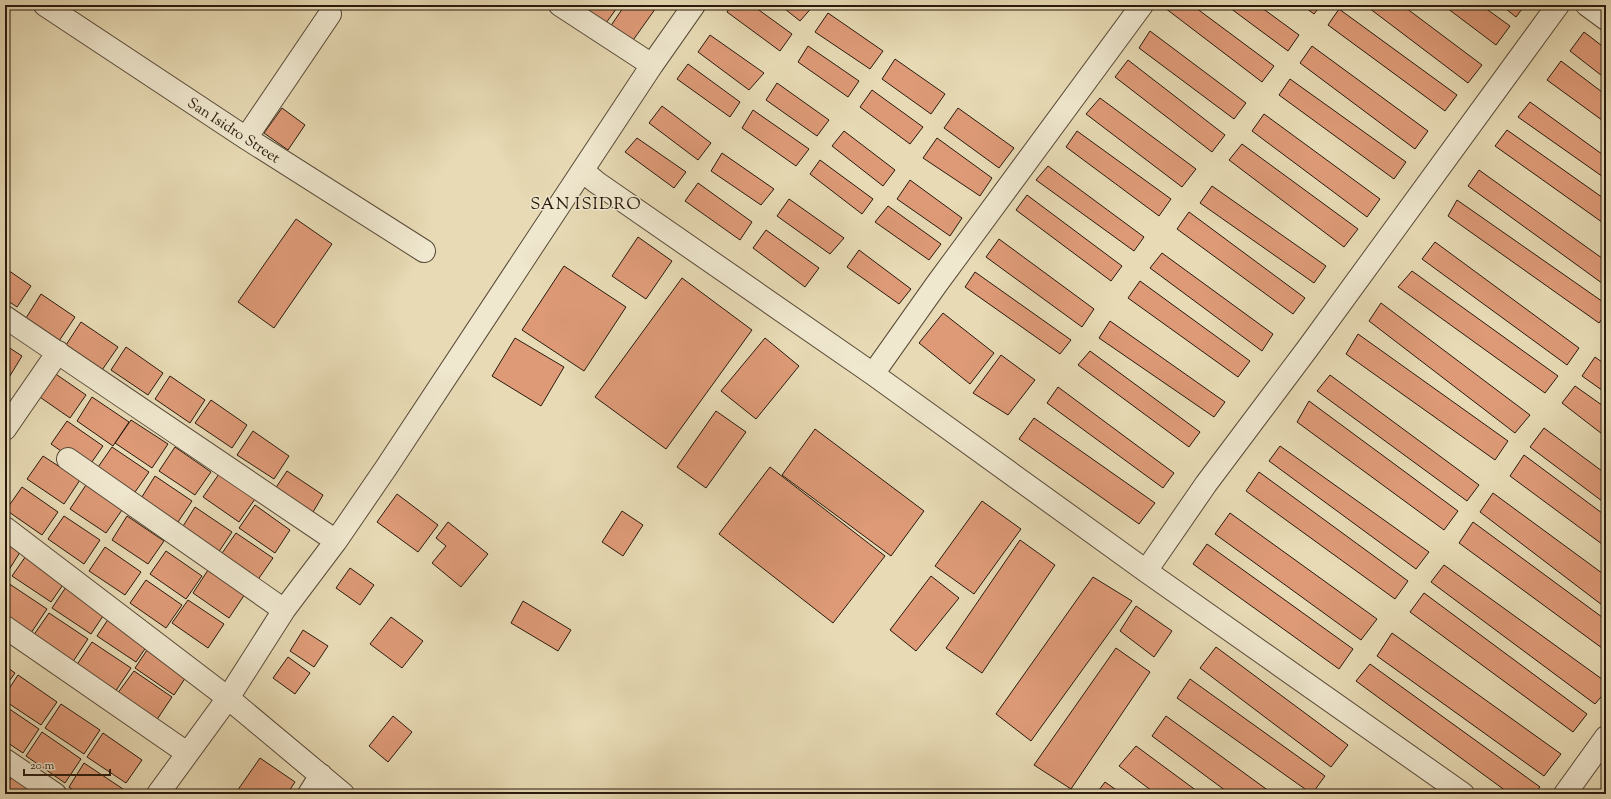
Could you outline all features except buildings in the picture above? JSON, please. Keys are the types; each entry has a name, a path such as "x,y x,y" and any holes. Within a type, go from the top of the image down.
{"street":[{"name":"San Isidro Street","path":"45,5 246,138 424,251"},
{"path":"158,794 228,698 284,610 336,541 652,65 694,5"},
{"path":"873,374 936,285 1142,5"},
{"path":"1146,571 1206,484 1304,354 1558,5"},
{"path":"1587,5 1606,19"},
{"path":"562,6 652,65"},
{"path":"246,138 330,14"},
{"path":"583,171 596,182 873,374 1146,571 1464,794"},
{"path":"5,317 336,541"},
{"path":"5,429 58,352"},
{"path":"68,459 284,610"},
{"path":"5,528 228,698 343,794"},
{"path":"5,627 187,753"},
{"path":"1565,794 1606,738"},
{"path":"5,760 55,794"},
{"path":"309,794 321,775"}],"district":[{"name":"SAN ISIDRO","path":"586,203"}]}
